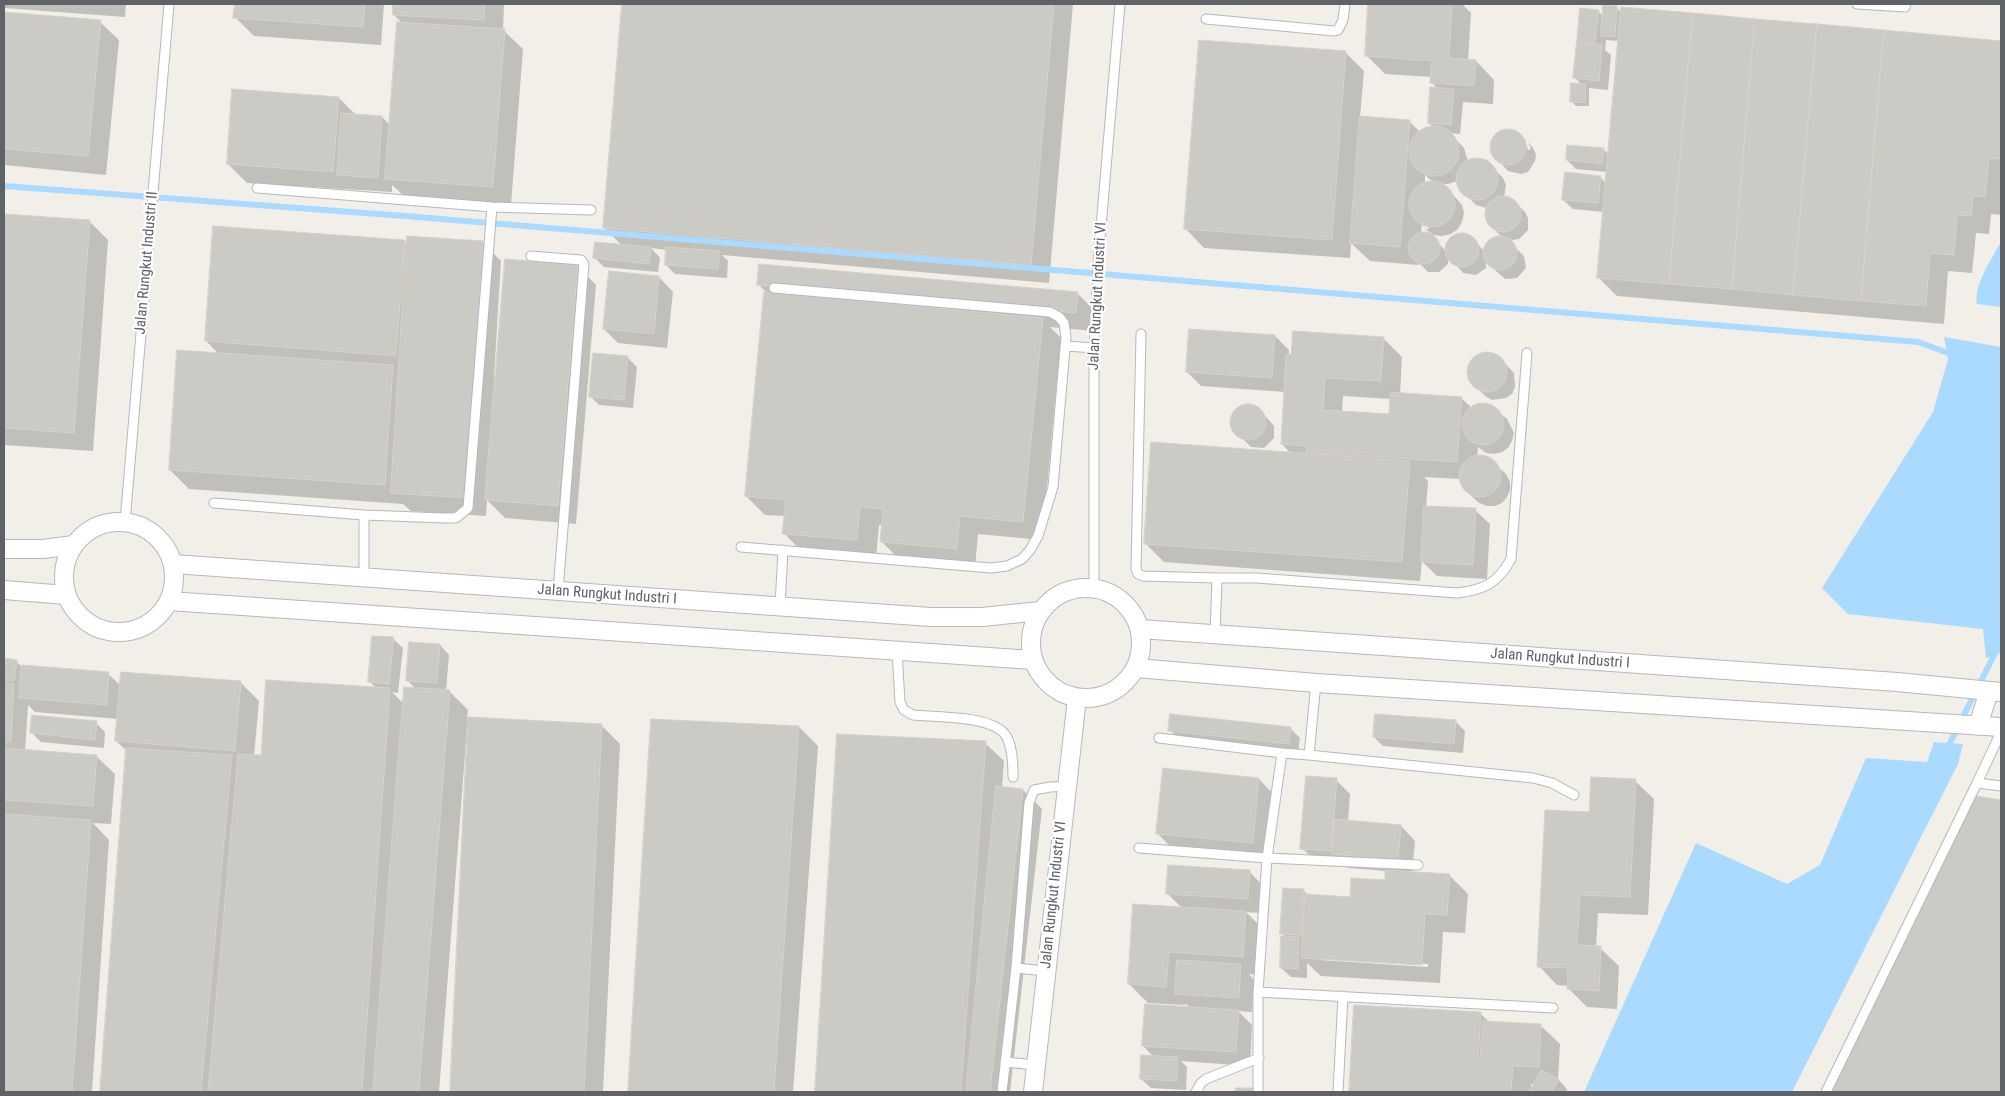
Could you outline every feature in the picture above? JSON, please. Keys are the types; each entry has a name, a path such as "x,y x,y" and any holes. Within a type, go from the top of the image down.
{"street":[{"path":"125,522 141,526 156,536 167,548 173,564 174,583 169,601 156,618 137,629 116,632 95,627 78,614 66,595 63,578 66,561 74,545 88,532 106,524 125,522"},
{"path":"4,549 43,549 74,545"},
{"name":"Jalan Rungkut Industri I","path":"173,564 931,617 982,617 1040,611"},
{"path":"1094,588 1109,593 1123,602 1133,614 1140,629 1141,649 1136,668 1125,682 1111,692 1094,698 1077,698 1058,691 1043,678 1033,660 1030,643 1033,626 1040,611 1055,597 1074,589 1094,588"},
{"path":"4,590 66,595"},
{"path":"169,601 1033,660"},
{"name":"Jalan Rungkut Industri I","path":"1140,629 1215,636 1898,682 1990,691"},
{"path":"1136,668 1316,683 1880,721 2001,727"},
{"path":"1975,726 1990,691"},
{"name":"Jalan Rungkut Industri VI","path":"1032,1092 1077,698"}],"lane":[{"name":"Jalan Rungkut Industri II","path":"125,522 169,4"},
{"name":"Jalan Rungkut Industri VI","path":"1094,588 1094,348 1099,250 1120,4"},
{"path":"1206,19 1334,31 1338,30 1343,20 1345,4"},
{"path":"1857,4 1905,7 1906,4"},
{"path":"257,188 492,210 591,210"},
{"path":"214,503 364,515 456,518 468,508 492,210"},
{"path":"531,256 581,260 584,264 558,592"},
{"path":"740,547 991,568 1007,566 1022,559 1038,536 1052,487 1066,346 1064,323 1059,317 1050,312 774,288"},
{"path":"1141,334 1136,569 1138,574 1143,576 1257,578 1458,593 1473,592 1487,586 1504,573 1511,559 1527,353"},
{"path":"1066,346 1094,348"},
{"path":"364,515 364,578"},
{"path":"780,606 783,550"},
{"path":"1215,636 1217,578"},
{"path":"897,651 900,702 904,710 913,715 990,724 1004,733 1010,746 1013,777"},
{"path":"1309,755 1316,683"},
{"path":"1826,1092 2001,732"},
{"path":"1159,738 1282,753 1533,778 1552,783 1574,795"},
{"path":"1258,1092 1258,992 1267,858 1282,753"},
{"path":"1977,783 2001,786"},
{"path":"1002,1092 1016,968 1030,803 1034,790 1067,786"},
{"path":"1139,848 1267,858 1418,865"},
{"path":"1016,968 1046,971"},
{"path":"1258,992 1553,1008"},
{"path":"1338,1092 1343,996"},
{"path":"1196,1092 1201,1083 1206,1080 1258,1058"},
{"path":"1005,1062 1036,1065"}],"water":[{"path":"2001,242 2001,307 1977,304 1980,281"},
{"path":"1944,337 2001,347 2001,653 1986,658 1983,629 1848,614 1822,588 1933,412 1948,359"},
{"path":"1934,742 1963,744 1958,764 1792,1092 1584,1092 1696,843 1787,884 1820,865 1866,758 1927,762"}],"building":[{"path":"235,4 365,4 363,27 233,18"},
{"path":"393,4 485,4 484,20 393,15"},
{"path":"622,4 1054,4 1031,265 603,228"},
{"path":"1368,4 1452,4 1449,58 1476,60 1474,86 1430,83 1432,61 1365,56"},
{"path":"1603,5 1617,6 1615,37 1601,36"},
{"path":"1621,7 1693,13 1669,284 1597,278"},
{"path":"1580,8 1599,10 1595,44 1577,42"},
{"path":"4,12 101,20 88,156 4,149"},
{"path":"1693,13 1755,19 1732,289 1669,284"},
{"path":"1755,19 1817,24 1793,295 1732,289"},
{"path":"397,22 505,29 493,187 385,179"},
{"path":"1817,24 1884,30 1861,301 1793,295"},
{"path":"1884,30 2001,41 2001,159 1989,158 1985,197 1973,196 1971,216 1957,215 1954,255 1930,253 1926,306 1861,301"},
{"path":"1199,40 1346,51 1332,240 1184,229"},
{"path":"1577,42 1602,45 1599,81 1573,78"},
{"path":"1571,83 1585,84 1585,102 1570,102"},
{"path":"1430,87 1454,89 1451,125 1428,123"},
{"path":"232,89 339,97 333,172 227,164"},
{"path":"341,113 382,116 378,178 337,175"},
{"path":"1360,116 1410,120 1400,247 1350,243"},
{"path":"1434,126 1443,128 1454,137 1459,151 1457,160 1448,171 1434,176 1425,174 1414,165 1409,151 1411,142 1420,131"},
{"path":"1508,129 1515,130 1521,134 1525,140 1525,154 1521,160 1515,164 1508,165 1501,164 1495,160 1491,154 1490,147 1491,140 1495,134 1501,130"},
{"path":"1567,145 1604,148 1602,164 1566,160"},
{"path":"1477,158 1492,164 1498,179 1492,194 1477,200 1462,194 1456,179 1462,164"},
{"path":"1565,172 1601,176 1598,203 1562,200"},
{"path":"1427,181 1437,181 1451,191 1455,204 1451,217 1445,223 1437,227 1427,227 1413,217 1409,209 1409,199 1419,185"},
{"path":"1503,196 1515,202 1521,214 1515,226 1503,232 1491,226 1485,214 1491,202"},
{"path":"4,214 90,220 74,433 4,428"},
{"path":"213,226 405,240 396,356 205,341"},
{"path":"1424,232 1430,233 1435,237 1439,242 1439,254 1435,259 1430,263 1424,264 1418,263 1413,259 1409,254 1408,248 1409,242 1413,237 1418,233"},
{"path":"1462,233 1469,234 1474,238 1478,243 1478,257 1474,262 1469,266 1462,267 1455,266 1450,262 1446,257 1445,250 1446,243 1450,238 1455,234"},
{"path":"407,236 483,241 467,498 391,493"},
{"path":"1500,236 1507,237 1512,241 1516,246 1516,260 1512,265 1507,269 1500,270 1493,269 1488,265 1484,260 1483,253 1484,246 1488,241 1493,237"},
{"path":"595,242 651,247 649,264 593,258"},
{"path":"666,247 720,251 718,269 665,265"},
{"path":"505,259 578,265 558,506 485,500"},
{"path":"759,264 1078,292 1076,313 757,285"},
{"path":"609,271 659,276 654,334 603,329"},
{"path":"764,292 1043,318 1023,522 960,516 957,549 880,542 883,509 860,507 857,540 782,534 786,500 745,496"},
{"path":"1189,329 1275,335 1272,378 1186,372"},
{"path":"1293,331 1384,337 1381,381 1325,378 1323,410 1389,414 1390,392 1462,397 1457,462 1306,452 1307,446 1281,444 1286,354 1291,354"},
{"path":"177,350 393,365 385,485 169,470"},
{"path":"1487,352 1501,358 1507,372 1501,386 1487,392 1473,386 1467,372 1473,358"},
{"path":"593,353 628,356 624,400 589,397"},
{"path":"1487,403 1495,406 1501,412 1504,424 1501,436 1495,442 1479,445 1471,442 1465,436 1462,420 1465,412 1471,406"},
{"path":"1248,404 1255,405 1261,409 1265,415 1265,429 1261,435 1255,439 1248,440 1241,439 1235,435 1231,429 1230,422 1231,415 1235,409 1241,405"},
{"path":"1151,442 1410,461 1402,562 1144,544"},
{"path":"1484,455 1492,458 1498,464 1501,476 1498,488 1492,494 1476,497 1468,494 1462,488 1459,472 1462,464 1468,458"},
{"path":"1424,506 1476,508 1473,565 1421,562"},
{"path":"372,636 394,637 389,684 368,682"},
{"path":"409,642 440,644 437,683 406,681"},
{"path":"4,658 17,660 14,681 4,680"},
{"path":"22,665 109,672 107,705 19,698"},
{"path":"121,672 241,681 235,751 115,741"},
{"path":"266,680 390,688 362,1092 208,1092 238,754 261,755"},
{"path":"4,683 14,684 11,742 4,742"},
{"path":"404,687 450,690 419,1092 373,1092"},
{"path":"1170,714 1291,727 1289,744 1168,731"},
{"path":"1375,714 1456,720 1454,744 1373,737"},
{"path":"32,715 97,721 95,740 30,733"},
{"path":"468,717 602,724 584,1092 450,1092"},
{"path":"651,719 799,726 774,1092 628,1092"},
{"path":"837,734 986,741 961,1092 815,1092"},
{"path":"4,748 97,755 93,806 4,800"},
{"path":"126,748 232,755 201,1092 100,1092"},
{"path":"1163,768 1259,778 1253,843 1156,834"},
{"path":"1306,776 1337,778 1331,851 1300,849"},
{"path":"1591,777 1636,779 1630,897 1580,895 1577,945 1601,946 1599,991 1567,989 1568,968 1537,967 1545,810 1589,812"},
{"path":"996,786 1023,789 990,1092 966,1092"},
{"path":"1976,796 2001,800 2001,1092 1830,1092"},
{"path":"4,814 91,820 72,1092 4,1092"},
{"path":"1335,819 1401,825 1398,860 1332,854"},
{"path":"1168,865 1250,870 1248,899 1166,894"},
{"path":"1385,870 1450,874 1447,915 1425,914 1422,965 1301,958 1305,894 1350,897 1351,878 1385,880"},
{"path":"1283,888 1304,889 1301,935 1280,934"},
{"path":"1133,904 1246,911 1243,957 1169,952 1166,987 1128,984"},
{"path":"1281,936 1299,937 1298,969 1280,968"},
{"path":"1177,960 1241,964 1239,998 1175,994"},
{"path":"1145,1004 1239,1010 1236,1052 1142,1046"},
{"path":"1354,1005 1481,1012 1478,1060 1480,1060 1483,1021 1541,1024 1539,1067 1513,1066 1511,1092 1349,1092"},
{"path":"1141,1055 1178,1057 1177,1081 1140,1079"},
{"path":"1541,1070 1559,1079 1552,1092 1529,1092"},
{"path":"1236,1088 1254,1088 1254,1092 1236,1092"}],"waterway":[{"path":"4,186 405,216 1918,342 1954,355"},
{"path":"1947,749 2001,641"}]}
